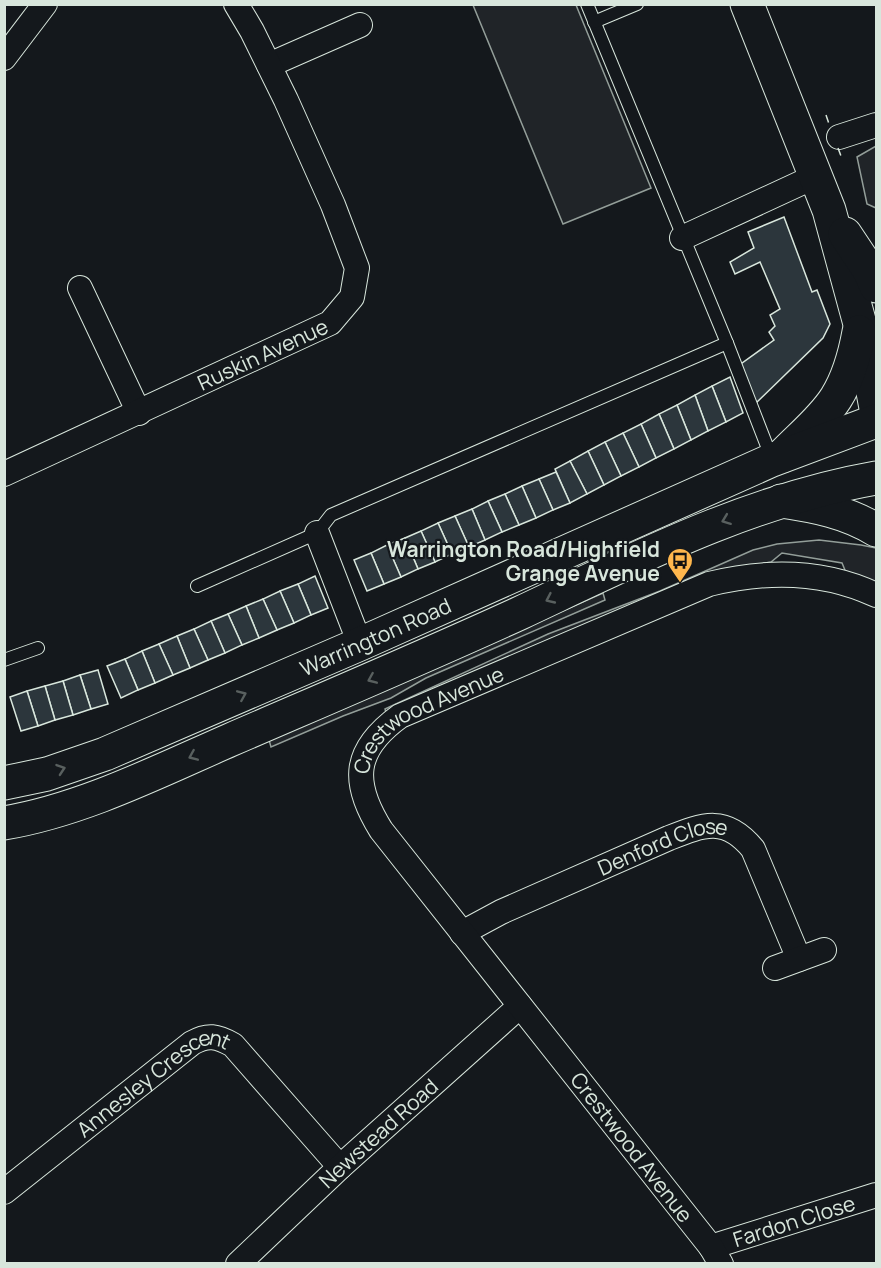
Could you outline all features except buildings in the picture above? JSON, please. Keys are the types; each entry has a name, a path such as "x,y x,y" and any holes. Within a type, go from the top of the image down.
{"main road":[{"path":"747,4 829,210 860,324 876,408"},
{"path":"829,210 876,256"},
{"path":"829,210 869,270 876,286"},
{"path":"777,458 820,417 837,396 856,349 860,324"},
{"name":"Warrington Road","path":"4,783 47,774 105,754 360,644 777,458 876,421"},
{"name":"Warrington Road","path":"4,823 69,806 128,785 446,647 725,520 781,501 876,478"},
{"path":"781,501 818,506 845,514 876,530"}],"street":[{"path":"4,58 45,4"},
{"name":"Ruskin Avenue","path":"4,474 330,323 352,297 357,268 333,205 269,65 236,4"},
{"path":"269,65 360,25"},
{"path":"839,137 876,125"},
{"path":"682,238 816,176"},
{"path":"80,288 139,412"},
{"path":"317,533 360,644"},
{"name":"Crestwood Avenue","path":"716,1255 381,830 371,814 364,794 361,777 364,755 372,741 383,729 400,716 710,584 738,577 788,573 843,582 876,595"},
{"name":"Denford Close","path":"462,933 501,912 669,838 693,828 716,825 742,836 753,849 799,959"},
{"path":"775,968 825,950"},
{"name":"Newstead Road","path":"238,1263 340,1167 520,1006"},
{"name":"Annesley Crescent","path":"4,1192 192,1042 204,1036 217,1036 233,1044 340,1167"},
{"name":"Fardon Close","path":"716,1255 876,1194"}],"lane":[{"path":"587,4 682,238 777,458"},
{"path":"594,22 637,4"},
{"path":"197,586 317,533 331,515 727,343"},
{"path":"4,660 38,648"}],"shaded area":[{"path":"473,5 576,5 651,188 563,224"},
{"path":"876,146 876,208 867,204 857,157"},
{"path":"819,540 876,548 876,584 847,575 842,563 782,553 771,562 743,567 386,713 385,709 548,634 660,591 753,550 777,544"},
{"path":"603,593 605,600 426,678 391,698 271,747 269,740"}],"fence":[{"path":"826,115 829,124"},
{"path":"838,148 841,156"}],"place":[{"name":"Warrington Road/Highfield Grange Avenue","path":"680,584"}]}
